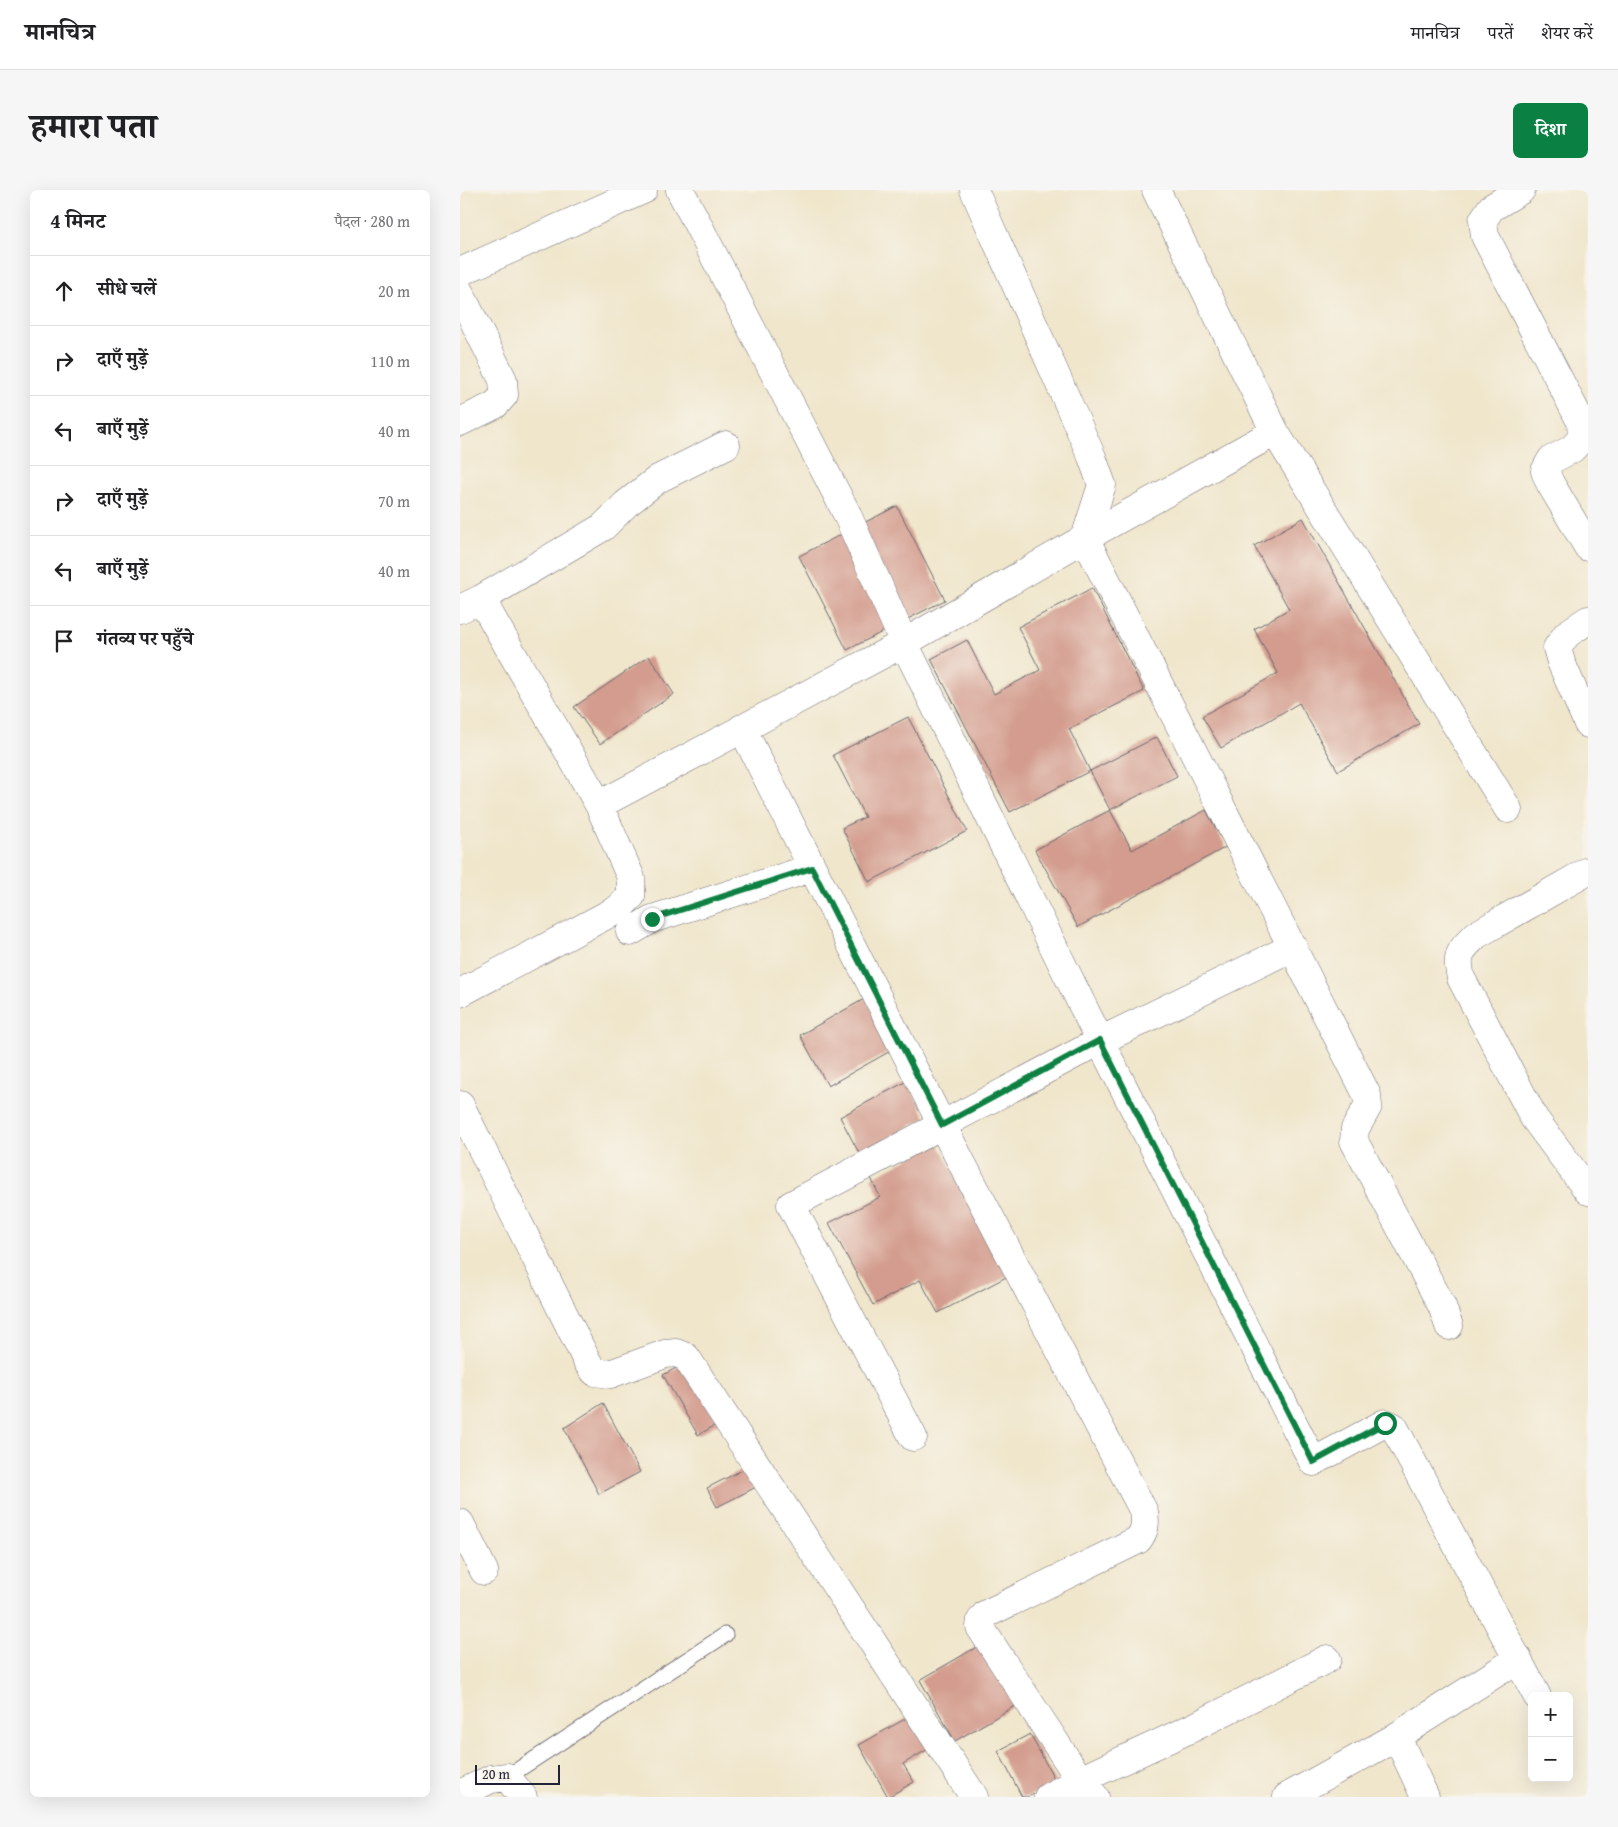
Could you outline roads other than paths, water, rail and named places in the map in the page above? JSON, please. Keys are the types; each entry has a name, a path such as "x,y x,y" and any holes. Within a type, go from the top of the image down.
{"street":[{"path":"460,272 643,190"},
{"path":"680,190 846,512 904,643 1100,1040 1313,1462 1385,1423 1394,1427 1535,1692"},
{"path":"974,190 1092,457 1102,485 1085,538 1367,1095 1368,1106 1355,1129 1354,1141 1442,1306 1449,1326"},
{"path":"1156,190 1275,432 1508,809"},
{"path":"1521,190 1491,208 1483,220 1485,236 1581,422 1582,438 1572,449 1551,460 1545,470 1550,483 1588,547"},
{"path":"460,293 503,380 504,395 495,405 460,422"},
{"path":"599,805 904,643 1085,538 1275,432"},
{"path":"460,993 618,909 631,896 631,878 599,805 470,604 597,531 626,504 658,479 726,445"},
{"path":"1588,620 1567,634 1557,648 1561,662 1588,724"},
{"path":"742,728 942,1125 1144,1512 1146,1521 1145,1531 1138,1540 986,1614 981,1620 980,1627 1088,1788"},
{"path":"630,932 652,919 812,868"},
{"path":"1588,871 1476,934 1464,947 1458,960 1461,978 1534,1118 1588,1190"},
{"path":"913,1437 791,1205 1100,1040 1293,947"},
{"path":"460,1105 588,1363 595,1372 612,1381 665,1354 676,1353 686,1357 974,1797"},
{"path":"460,1523 484,1571"},
{"path":"1048,1797 1088,1788 1194,1727 1327,1659"},
{"path":"1287,1797 1397,1737 1518,1659"},
{"path":"1397,1737 1425,1797"},
{"path":"460,1794 491,1779 515,1787"}],"lane":[{"path":"515,1787 725,1635"}]}
